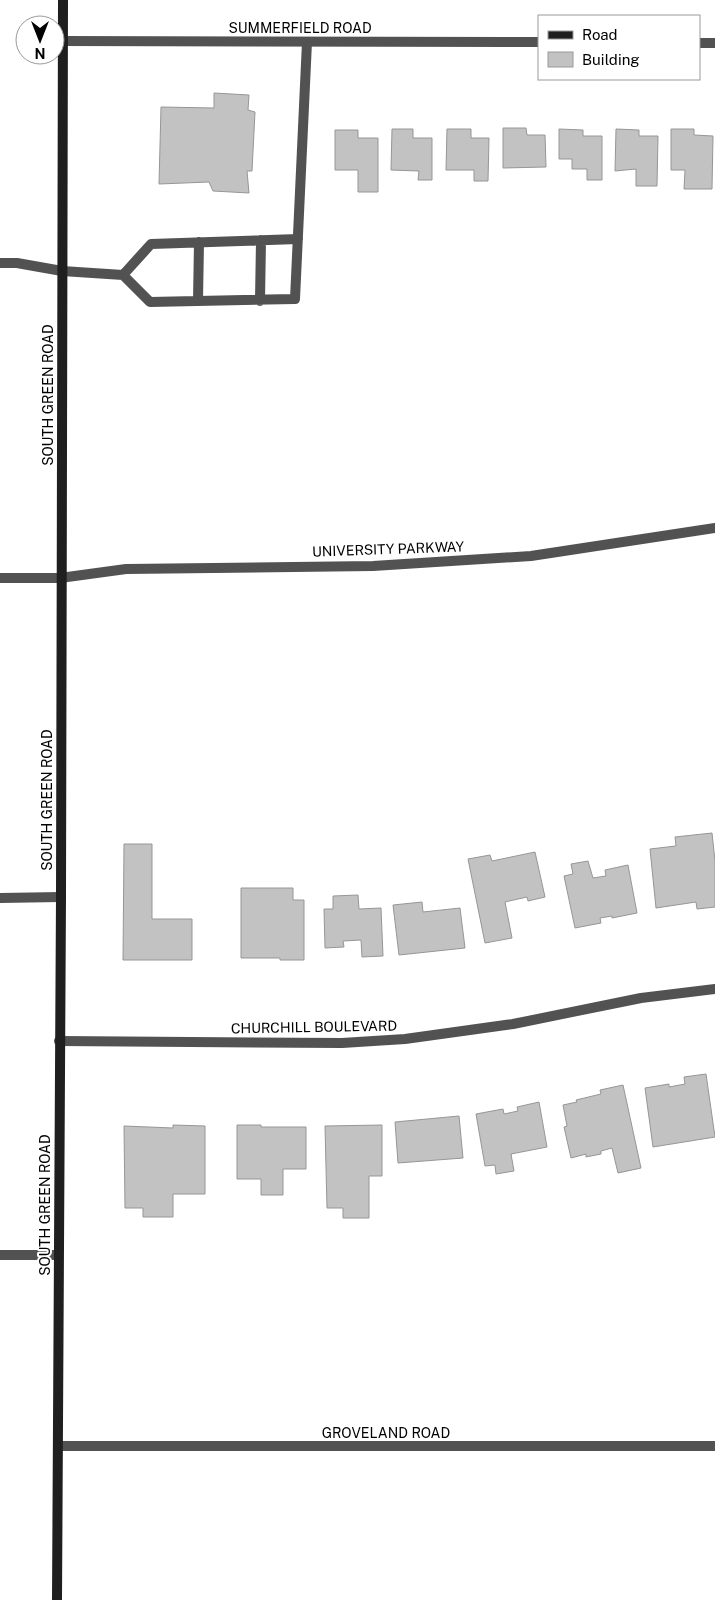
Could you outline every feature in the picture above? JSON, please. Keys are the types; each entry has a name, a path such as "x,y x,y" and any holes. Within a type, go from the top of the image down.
{"main road":[{"name":"SOUTH GREEN ROAD","path":"62,0 62,15"},
{"name":"SOUTH GREEN ROAD","path":"57,1600 61,898 62,65"}],"street":[{"name":"SUMMERFIELD ROAD","path":"65,41 538,42"},
{"path":"0,263 17,263 62,271 123,275 150,302 295,299 307,42"},
{"path":"700,43 715,43"},
{"path":"123,275 151,244 298,239"},
{"path":"260,301 261,240"},
{"path":"198,301 199,242"},
{"name":"UNIVERSITY PARKWAY","path":"0,578 60,578 126,569 373,566 531,556 715,528"},
{"path":"0,898 61,898"},
{"name":"CHURCHILL BOULEVARD","path":"59,1041 342,1043 405,1039 513,1024 641,998 715,989"},
{"path":"0,1255 58,1256"},
{"name":"GROVELAND ROAD","path":"58,1446 715,1446"}],"building":[{"path":"214,93 249,95 248,110 255,112 252,171 247,171 249,193 213,191 209,182 159,184 161,107 214,108"},
{"path":"503,128 526,128 527,135 545,135 546,167 503,168"},
{"path":"392,129 413,129 413,138 432,138 432,180 418,180 419,171 391,170"},
{"path":"447,129 471,129 471,138 489,138 488,181 474,181 474,170 446,170"},
{"path":"559,129 583,130 583,136 602,136 602,180 587,180 587,169 572,169 572,159 559,159"},
{"path":"616,129 639,130 639,136 658,136 657,186 636,186 636,169 615,171"},
{"path":"671,129 694,129 694,135 713,136 712,189 684,189 685,170 671,170"},
{"path":"335,130 358,130 358,138 378,138 378,192 358,192 358,170 335,170"},
{"path":"712,833 715,861 715,907 697,909 696,902 656,908 650,849 676,846 675,837"},
{"path":"124,844 152,844 152,919 192,919 192,960 123,960"},
{"path":"535,852 545,897 528,901 527,897 505,902 512,938 485,943 468,859 490,855 492,861"},
{"path":"588,861 593,878 606,876 605,870 628,865 637,913 612,918 612,916 600,918 601,923 575,928 564,876 573,874 571,864"},
{"path":"241,888 293,888 293,900 304,900 304,960 241,958"},
{"path":"358,895 359,909 381,908 383,956 362,957 361,940 343,941 344,947 325,948 324,909 333,909 333,896"},
{"path":"422,902 423,912 460,908 465,948 399,955 393,905"},
{"path":"706,1074 715,1137 653,1147 645,1088 669,1084 669,1087 685,1084 684,1077"},
{"path":"623,1085 641,1168 618,1173 612,1148 601,1151 601,1154 586,1157 586,1154 571,1158 564,1127 567,1126 563,1105 601,1094 600,1090"},
{"path":"539,1102 547,1147 511,1154 514,1171 496,1174 495,1165 485,1166 476,1114 503,1109 504,1114 518,1111 517,1107"},
{"path":"459,1116 463,1158 398,1163 395,1122"},
{"path":"173,1125 205,1126 205,1194 173,1194 173,1217 143,1217 143,1208 125,1208 124,1126 173,1128"},
{"path":"237,1125 306,1127 306,1169 283,1169 283,1195 261,1195 261,1179 237,1179"},
{"path":"382,1125 382,1176 369,1176 369,1218 343,1218 343,1208 327,1208 325,1126"}]}
